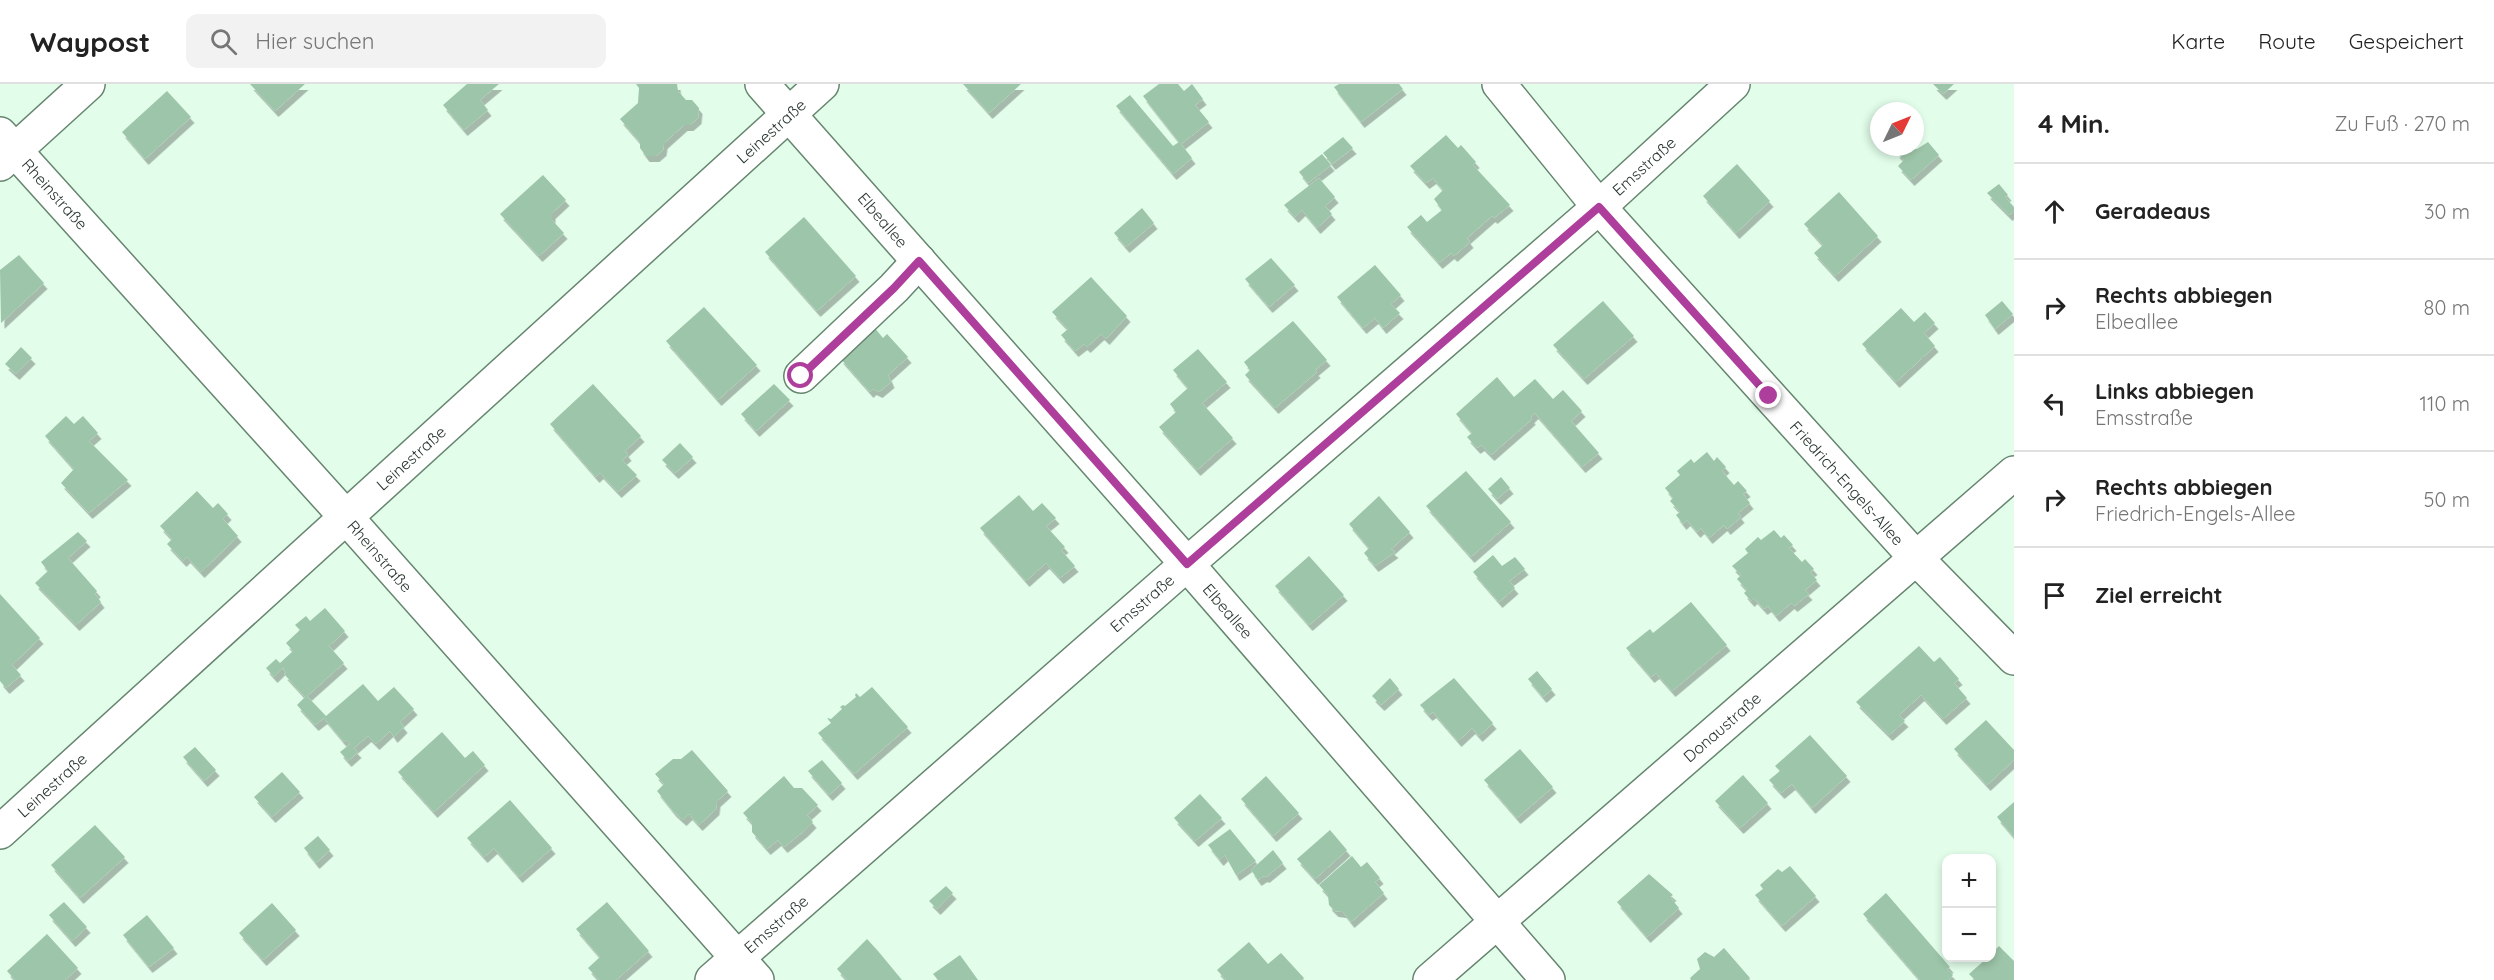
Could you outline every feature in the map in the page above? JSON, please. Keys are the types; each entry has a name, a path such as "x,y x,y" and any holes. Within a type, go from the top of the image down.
{"street":[{"path":"5,150 88,84"},
{"name":"Elbeallee","path":"762,84 1187,564 1548,980"},
{"name":"Leinestraße","path":"0,832 822,84"},
{"name":"Friedrich-Engels-Allee","path":"1499,84 1599,207 1916,558 2014,658"},
{"name":"Emsstraße","path":"712,980 748,969 1187,564 1599,207 1733,84"},
{"name":"Rheinstraße","path":"5,150 346,517 748,969"},
{"path":"801,376 894,288 919,261"},
{"name":"Donaustraße","path":"1430,980 2014,473"}],"building":[{"path":"250,84 305,84 275,111"},
{"path":"467,84 499,84 480,100 488,110 464,130 443,105"},
{"path":"636,84 677,84 678,91 686,100 692,100 699,108 698,118 690,125 684,125 664,143 663,150 656,156 646,156 640,148 640,142 620,119 638,103 639,88"},
{"path":"963,84 1021,84 989,113"},
{"path":"1159,84 1178,84 1184,91 1192,84 1203,99 1195,105 1209,122 1181,144 1192,158 1173,174 1116,106 1130,95 1173,146 1179,142 1143,96"},
{"path":"1339,84 1399,84 1403,89 1361,122 1334,87"},
{"path":"1933,84 1954,84 1943,94"},
{"path":"167,91 191,117 145,159 122,132"},
{"path":"1446,135 1458,148 1461,145 1476,162 1473,165 1510,205 1494,218 1492,216 1467,238 1470,242 1454,256 1451,253 1439,263 1407,227 1421,215 1427,222 1442,210 1434,199 1443,190 1433,178 1426,183 1410,166"},
{"path":"1343,137 1353,148 1332,164 1323,153"},
{"path":"1928,142 1939,155 1911,180 1898,166 1904,160 1900,156 1924,156 1924,145"},
{"path":"1322,154 1331,165 1308,183 1299,172"},
{"path":"1737,164 1770,201 1736,233 1703,196"},
{"path":"543,175 566,200 552,213 552,220 564,233 539,256 500,214"},
{"path":"1319,178 1335,197 1325,206 1332,214 1317,228 1302,210 1295,217 1284,205"},
{"path":"1999,184 2008,195 2005,197 2014,207 2014,211 2009,215 1987,193"},
{"path":"1839,192 1878,236 1835,276 1814,253 1823,245 1804,224"},
{"path":"1142,208 1154,223 1126,247 1114,233"},
{"path":"804,217 856,276 817,311 765,252"},
{"path":"19,255 44,283 1,323 0,270"},
{"path":"1271,258 1295,285 1269,307 1245,279"},
{"path":"1375,265 1401,295 1391,304 1400,313 1383,328 1375,318 1363,328 1337,297"},
{"path":"1091,277 1127,316 1106,339 1101,334 1087,347 1084,344 1075,351 1061,335 1068,329 1052,312"},
{"path":"1603,301 1634,336 1584,379 1553,345"},
{"path":"2002,301 2013,314 1995,329 1985,315"},
{"path":"704,307 757,365 718,400 666,341"},
{"path":"1901,308 1914,322 1925,312 1935,323 1924,333 1935,346 1896,382 1862,344"},
{"path":"1293,321 1327,360 1315,370 1317,372 1275,408 1245,375 1250,370 1244,362"},
{"path":"874,327 883,338 887,334 908,357 888,375 891,382 879,392 873,389 870,392 840,358"},
{"path":"21,347 32,358 16,374 5,364"},
{"path":"1198,349 1227,382 1202,403 1233,438 1197,470 1159,427 1176,412 1170,404 1188,388 1173,370"},
{"path":"1497,377 1514,397 1535,379 1553,399 1563,390 1582,411 1571,421 1599,453 1582,467 1535,413 1532,419 1491,455 1481,445 1477,448 1467,437 1472,433 1456,414"},
{"path":"593,384 641,436 625,451 628,455 622,460 637,475 618,492 600,473 596,477 550,424"},
{"path":"774,384 790,400 756,431 741,414"},
{"path":"66,416 74,424 83,416 98,433 89,441 128,480 89,513 61,483 74,469 45,436"},
{"path":"680,443 693,457 675,473 662,460"},
{"path":"1707,452 1714,461 1717,457 1726,467 1722,471 1734,485 1738,481 1747,491 1743,494 1750,503 1738,513 1741,517 1727,529 1724,525 1709,538 1701,528 1697,532 1687,520 1683,524 1676,515 1680,512 1670,501 1673,498 1665,488 1680,475 1677,471 1691,459 1694,463"},
{"path":"1466,471 1511,522 1471,557 1426,506"},
{"path":"1501,477 1510,488 1497,499 1488,489"},
{"path":"197,491 213,508 218,503 228,514 223,519 238,536 201,572 187,557 183,561 167,544 172,539 160,526"},
{"path":"1019,495 1033,511 1042,503 1056,518 1046,526 1065,547 1061,550 1075,566 1060,578 1046,563 1026,581 980,528"},
{"path":"1379,496 1410,532 1391,549 1395,552 1375,566 1364,553 1369,548 1349,524"},
{"path":"1774,530 1781,538 1784,535 1793,545 1789,548 1802,562 1805,559 1814,569 1810,572 1817,580 1805,590 1809,594 1794,606 1791,603 1776,616 1768,606 1764,609 1754,598 1751,601 1744,593 1747,590 1737,579 1741,575 1732,566 1748,553 1745,549 1758,537 1761,540"},
{"path":"78,532 87,541 68,558 97,591 95,594 101,602 76,625 35,583 48,571 41,562"},
{"path":"1493,555 1502,566 1515,557 1525,569 1509,581 1515,588 1499,602 1473,572"},
{"path":"1309,556 1344,595 1309,625 1275,586"},
{"path":"0,594 40,638 12,665 21,675 6,688 0,681"},
{"path":"1691,602 1727,645 1672,691 1656,673 1651,677 1626,648 1650,629 1653,633"},
{"path":"325,608 345,631 329,646 344,663 307,696 326,716 363,684 378,701 394,687 414,709 400,722 404,727 394,737 390,731 376,744 368,736 354,748 358,752 348,761 340,752 350,744 346,740 344,742 324,718 315,725 297,705 305,697 284,674 286,673 283,668 274,677 266,668 276,659 280,663 293,651 286,643 300,630 295,625 306,616 310,621"},
{"path":"1919,646 1934,662 1940,657 1959,679 1954,683 1967,698 1943,719 1921,695 1899,715 1905,721 1889,735 1856,702"},
{"path":"1537,671 1552,689 1543,697 1528,679"},
{"path":"1390,678 1399,689 1381,705 1372,696"},
{"path":"1454,678 1493,723 1479,736 1472,728 1458,741 1433,712 1429,715 1420,705"},
{"path":"872,687 908,727 854,774 818,733 831,723 827,718 831,719 842,709 840,707 845,706 856,697 856,693 860,697"},
{"path":"1986,720 2014,750 2014,760 1987,785 1954,749"},
{"path":"442,732 465,758 473,751 485,765 434,812 398,772"},
{"path":"1810,735 1847,776 1812,808 1792,784 1781,793 1769,780 1780,771 1775,766"},
{"path":"195,747 216,770 204,781 183,757"},
{"path":"1520,749 1553,787 1517,818 1484,780"},
{"path":"692,750 728,791 717,801 716,809 699,825 689,814 683,820 673,811 657,791 664,784 655,774 673,759 681,759"},
{"path":"822,760 842,783 829,795 808,771"},
{"path":"282,772 300,792 272,817 254,797"},
{"path":"1743,775 1768,803 1740,828 1715,801"},
{"path":"784,776 794,788 802,788 818,805 807,815 813,822 804,831 784,847 778,840 767,849 752,832 752,823 743,813"},
{"path":"1266,776 1299,813 1273,836 1241,799"},
{"path":"1200,794 1222,818 1195,841 1174,818"},
{"path":"510,800 552,848 519,877 494,848 484,857 467,838"},
{"path":"2014,802 2014,837 1997,817"},
{"path":"95,825 125,857 80,898 51,865"},
{"path":"1230,829 1256,861 1236,875 1225,855 1220,860 1208,845"},
{"path":"1330,830 1347,850 1315,879 1297,859"},
{"path":"318,836 330,850 316,863 304,848"},
{"path":"1273,850 1283,863 1266,877 1258,880 1251,870"},
{"path":"1352,856 1361,867 1367,862 1380,878 1375,882 1384,893 1351,922 1343,912 1335,911 1329,905 1328,895 1319,885"},
{"path":"1790,866 1816,896 1782,926 1755,895 1763,889 1760,885 1778,869 1782,872"},
{"path":"1649,874 1673,895 1670,897 1679,908 1647,937 1617,902"},
{"path":"946,886 953,893 937,909 929,901"},
{"path":"1886,893 1942,958 1942,962 1946,962 1950,967 1947,969 1953,975 1949,980 1920,980 1863,914"},
{"path":"64,902 87,927 72,941 49,915"},
{"path":"607,902 649,951 616,980 599,980 588,968 600,957 576,929"},
{"path":"272,903 296,930 263,960 239,933"},
{"path":"147,915 174,948 149,967 123,935"},
{"path":"47,934 78,968 65,980 15,980 7,971"},
{"path":"867,939 902,980 847,980 837,969"},
{"path":"1249,942 1268,964 1281,953 1304,978 1302,980 1226,980 1217,970"},
{"path":"1999,946 2014,961 2014,980 1975,980 1969,974 1982,962 1996,962 1996,949"},
{"path":"1724,948 1750,978 1748,980 1691,980 1690,978 1700,969 1697,959 1705,952 1714,957"},
{"path":"960,955 978,980 938,980 933,974"}],"route":[{"path":"801,376 894,288 919,261 1187,564 1599,207 1769,396"}]}
